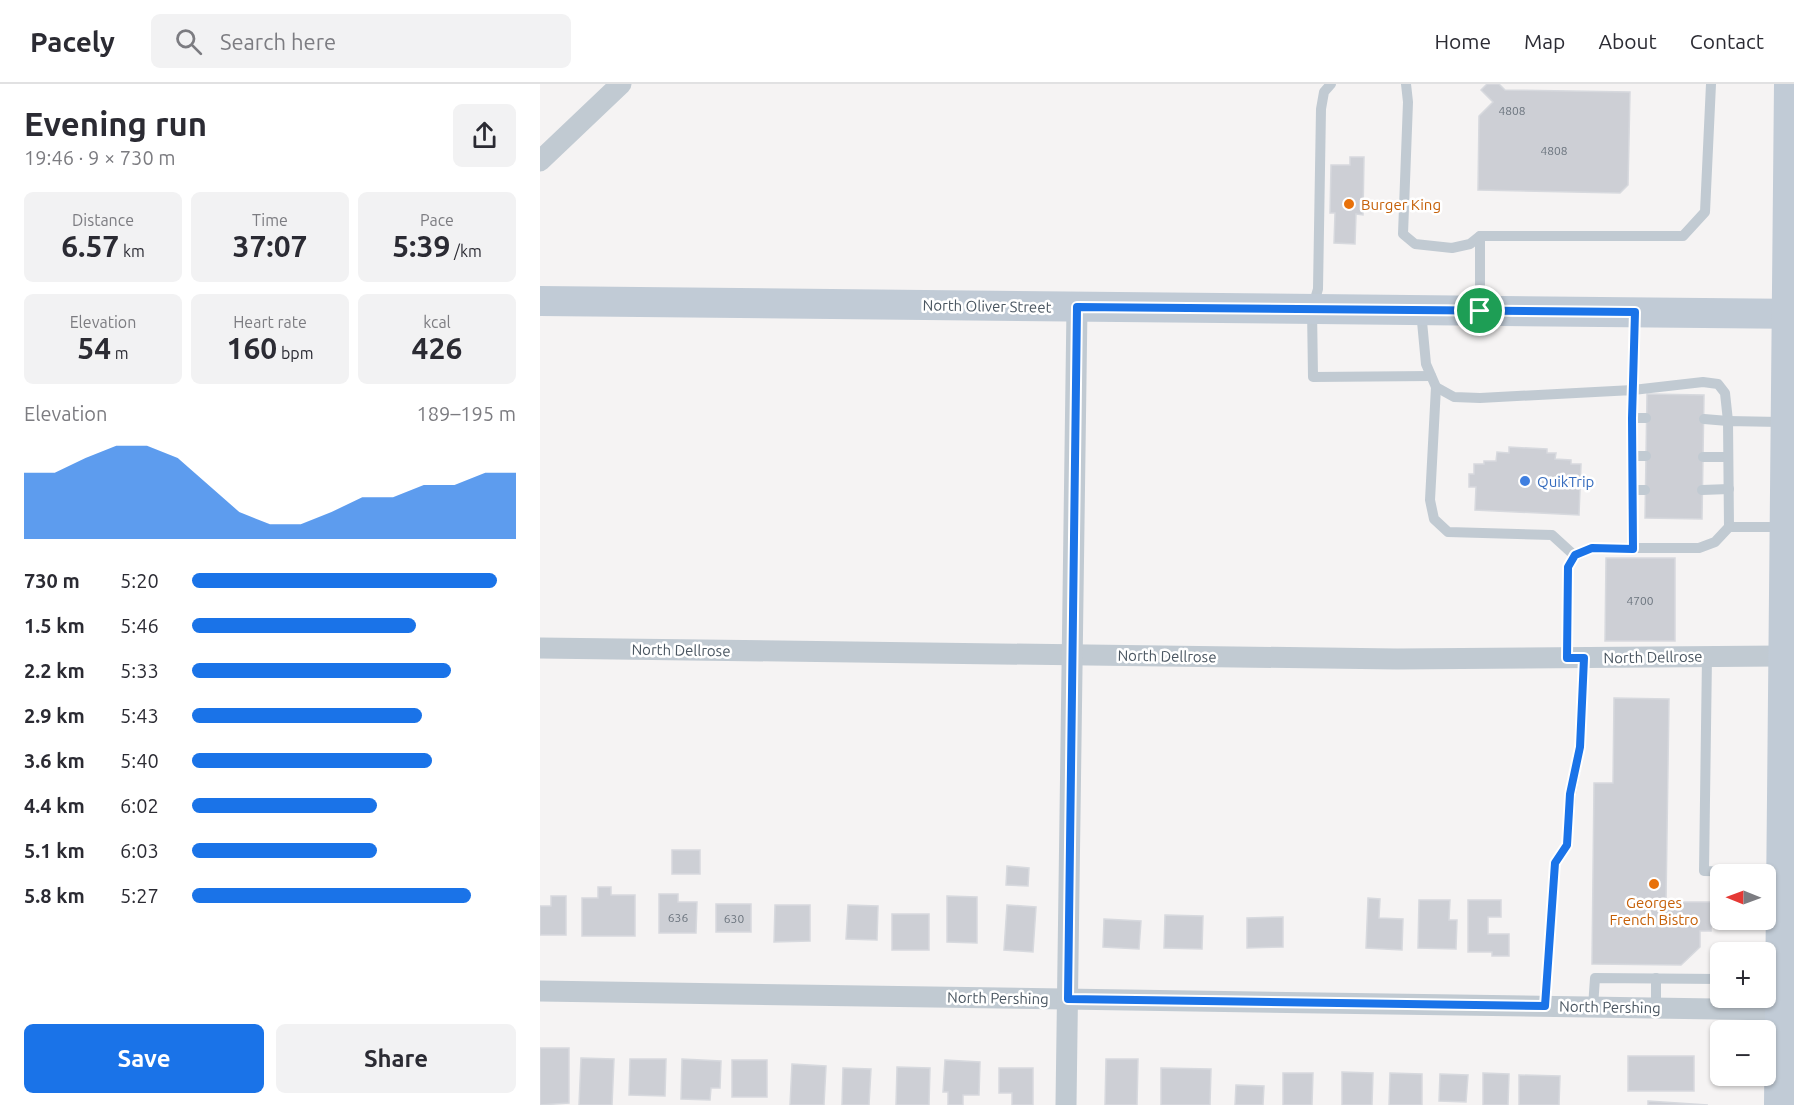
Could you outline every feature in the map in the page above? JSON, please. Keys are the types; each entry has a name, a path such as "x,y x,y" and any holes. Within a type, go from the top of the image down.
{"main road":[{"path":"1768,942 1787,842 1789,590 1784,527 1789,456 1789,84"},
{"name":"North Oliver Street","path":"540,301 1790,314"},
{"path":"1776,983 1785,1011 1779,1105"}],"street":[{"path":"540,161 621,84"},
{"path":"1066,1105 1077,307"},
{"name":"North Dellrose","path":"540,648 1396,659 1788,656"},
{"name":"North Pershing","path":"540,991 1785,1011"}],"lane":[{"path":"1331,84 1324,92 1321,109 1318,290 1312,309 1313,376 1431,376"},
{"path":"1406,84 1408,102 1403,234 1415,244 1452,248 1470,244 1480,236 1683,236 1705,212 1711,84"},
{"path":"1480,236 1480,311"},
{"path":"1421,310 1426,364 1436,387 1430,500 1434,519 1448,532 1552,535 1575,555"},
{"path":"1633,549 1632,418 1635,312"},
{"path":"1436,387 1454,397 1480,398 1633,390 1703,382 1718,384 1725,393 1728,421 1729,527 1715,542 1699,548 1592,548 1575,555 1568,567 1580,747 1570,794 1567,845 1555,863 1545,1006"},
{"path":"1704,419 1728,421 1788,410"},
{"path":"1632,418 1646,417"},
{"path":"1633,456 1646,456"},
{"path":"1703,457 1728,457"},
{"path":"1702,490 1729,489"},
{"path":"1633,490 1645,490"},
{"path":"1729,527 1784,527"},
{"path":"1707,657 1704,871 1781,873"},
{"path":"1593,1007 1595,978 1710,979"},
{"path":"1656,978 1656,1008"}],"building":[{"path":"1487,84 1499,84 1505,90 1630,92 1628,185 1620,193 1478,190 1479,116 1493,102 1481,90"},
{"path":"1350,157 1364,157 1363,215 1356,214 1355,244 1334,243 1335,213 1330,213 1331,165 1350,165"},
{"path":"1647,394 1704,395 1702,519 1645,518"},
{"name":"QuikTrip","path":"1509,447 1547,449 1547,453 1556,453 1555,459 1571,460 1571,464 1581,464 1579,515 1475,510 1476,487 1469,487 1469,474 1474,474 1474,464 1496,461 1497,452 1509,453"},
{"path":"1606,558 1675,558 1675,641 1605,641"},
{"path":"1614,698 1669,699 1666,902 1710,902 1711,931 1700,931 1700,947 1681,965 1592,964 1594,783 1613,783"},
{"path":"672,850 700,850 700,874 672,874"},
{"path":"1007,866 1029,868 1028,886 1006,885"},
{"path":"598,887 611,887 611,895 635,895 635,936 582,936 582,898 598,898"},
{"path":"659,894 678,894 678,902 697,902 696,933 659,933"},
{"path":"551,896 566,896 566,935 540,935 540,906 551,906"},
{"path":"947,896 977,897 977,943 947,942"},
{"path":"1368,898 1380,899 1379,918 1403,919 1402,950 1366,948"},
{"path":"1419,900 1450,900 1449,920 1457,920 1456,949 1418,948"},
{"path":"1468,900 1501,900 1501,917 1488,917 1488,934 1509,934 1509,956 1492,956 1492,952 1468,952"},
{"path":"716,904 751,904 751,932 716,932"},
{"path":"775,905 810,905 810,941 774,942"},
{"path":"848,905 878,906 877,940 846,939"},
{"path":"1007,905 1036,907 1033,952 1004,950"},
{"path":"892,914 929,914 929,950 892,950"},
{"path":"1165,915 1203,916 1202,949 1164,948"},
{"path":"1283,917 1283,947 1247,948 1247,918"},
{"path":"1104,919 1141,921 1139,949 1103,947"},
{"path":"540,1048 569,1048 569,1103 540,1105"},
{"path":"1628,1056 1694,1056 1694,1091 1628,1091"},
{"path":"581,1058 614,1059 612,1105 579,1105"},
{"path":"630,1059 666,1059 665,1096 629,1095"},
{"path":"682,1059 721,1061 720,1088 711,1088 710,1100 681,1099"},
{"path":"1106,1059 1138,1059 1137,1105 1105,1105"},
{"path":"732,1060 767,1060 767,1097 732,1097"},
{"path":"945,1060 980,1062 979,1095 963,1095 963,1105 948,1105 948,1092 943,1092"},
{"path":"792,1064 826,1066 824,1105 790,1105"},
{"path":"897,1067 930,1068 929,1105 896,1105"},
{"path":"843,1068 871,1069 869,1105 842,1105"},
{"path":"999,1068 1033,1068 1033,1105 1012,1105 1012,1093 999,1093"},
{"path":"1161,1068 1211,1069 1210,1105 1161,1105"},
{"path":"1342,1072 1373,1073 1372,1105 1342,1105"},
{"path":"1283,1073 1313,1073 1312,1105 1283,1105"},
{"path":"1390,1073 1422,1074 1422,1105 1389,1105"},
{"path":"1483,1073 1509,1074 1508,1105 1483,1105"},
{"path":"1440,1074 1468,1075 1466,1102 1439,1101"},
{"path":"1519,1075 1560,1076 1559,1105 1519,1105"},
{"path":"1236,1085 1264,1086 1263,1105 1235,1105"},
{"path":"1648,1101 1708,1105 1648,1105"}],"place":[{"name":"Burger King","path":"1349,204"},
{"name":"QuikTrip","path":"1525,481"},
{"name":"Georges French Bistro","path":"1654,884"}],"route":[{"path":"1077,307 1480,311 1635,312 1632,418 1633,549 1592,548 1575,555 1568,567 1567,658 1584,658 1580,747 1570,794 1567,845 1555,863 1545,1006 1068,999 1077,307"}]}
